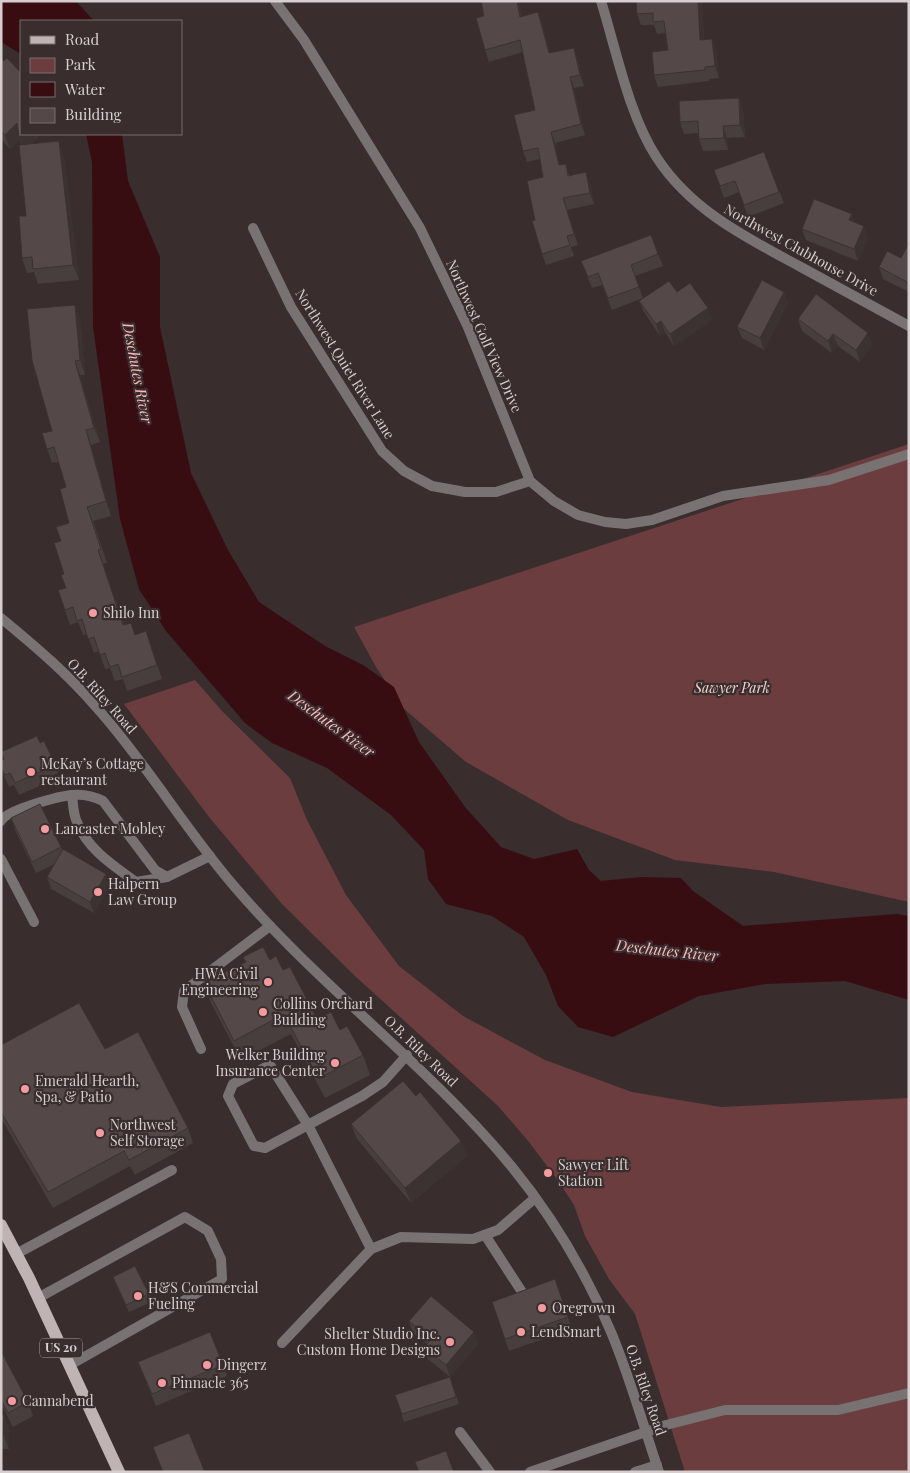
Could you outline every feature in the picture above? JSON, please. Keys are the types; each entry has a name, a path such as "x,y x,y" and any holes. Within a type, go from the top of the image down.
{"main road":[{"name":"US 20","path":"1,1225 70,1365 118,1472"}],"street":[{"name":"Northwest Golf View Drive","path":"276,1 304,40 420,228 467,325 530,481 554,500 578,515 605,522 626,524 652,520 723,496 756,489 810,484 909,454"},
{"name":"Northwest Clubhouse Drive","path":"601,1 636,116 656,157 680,189 706,212 749,240 909,326"},
{"name":"Northwest Quiet River Lane","path":"253,228 291,308 382,450 404,471 432,486 465,492 496,492 530,481"},
{"name":"O.B. Riley Road","path":"1,618 41,651 98,708 210,856 270,926 407,1056 487,1137 535,1198 564,1240 602,1312 628,1375 658,1468"},
{"path":"72,795 76,821 90,844 114,866 136,882 167,877 210,856"},
{"path":"1,821 12,811 72,795 91,795 103,801 155,870 167,877"},
{"path":"1,859 34,922"},
{"path":"202,1049 182,1007 184,991 270,926"},
{"path":"371,1249 308,1125 270,1065 233,1084 228,1096 254,1146 265,1148 308,1125 376,1086 407,1056"},
{"path":"16,1254 172,1170"},
{"path":"282,1343 371,1249 401,1237 474,1238 498,1230 535,1198"},
{"path":"38,1298 185,1217 208,1230 221,1259 222,1279 70,1365"},
{"path":"485,1234 522,1292"},
{"path":"530,1472 692,1417 725,1410 838,1410 909,1393"},
{"path":"460,1432 490,1472"},
{"path":"635,1472 658,1468"}],"green space":[{"name":"Sawyer Park","path":"909,444 909,902 774,872 675,860 568,820 466,762 403,708 376,667 354,627"},
{"path":"195,680 222,711 290,778 307,820 346,895 399,966 463,1016 545,1060 632,1092 721,1107 909,1098 909,1472 685,1472 635,1314 609,1279 585,1236 574,1205 559,1182 529,1142 498,1106 355,976 282,904 209,817 124,704"}],"water":[{"path":"1,1 76,1 93,20 20,20 20,53 1,42"},
{"name":"Deschutes River","path":"86,135 122,135 128,181 160,257 160,327 191,473 228,550 259,602 325,646 363,665 394,687 419,742 465,807 501,847 534,859 577,849 589,870 601,881 641,877 681,878 693,891 743,926 897,914 909,916 909,1000 845,981 766,984 699,996 613,1037 578,1027 558,1006 546,975 524,937 492,916 446,904 428,879 424,850 391,815 327,768 272,743 245,723 166,631 139,589 120,519 93,327 92,162"}],"building":[{"path":"481,1 517,1 520,17 538,12 549,53 574,48 580,75 570,77 581,124 551,132 559,165 566,164 568,176 586,172 590,193 563,198 574,234 567,236 570,245 542,254 532,221 535,220 527,181 543,177 538,148 523,151 514,115 535,110 520,40 485,50 476,18 484,16"},
{"path":"636,1 698,1 700,40 712,39 715,66 705,67 705,70 654,75 652,52 668,50 664,21 653,22 653,13 637,14"},
{"path":"1,58 4,61 7,58 20,72 21,135 19,137 17,123 5,135 1,131"},
{"path":"739,98 740,125 723,126 724,138 699,139 698,121 680,122 679,101"},
{"path":"59,141 73,265 33,269 32,257 22,258 19,216 26,216 19,145"},
{"path":"764,152 779,192 744,205 735,181 720,186 714,170"},
{"path":"814,199 852,214 849,220 864,226 854,249 802,229"},
{"path":"651,235 658,254 631,265 639,287 608,298 598,273 588,277 581,261"},
{"path":"908,245 909,283 879,267 887,251 901,258"},
{"path":"762,280 784,292 760,338 737,327"},
{"path":"669,281 677,292 690,283 708,308 670,334 661,321 656,324 639,301"},
{"path":"816,294 868,333 856,350 833,334 828,341 798,319"},
{"path":"75,305 80,360 75,361 94,428 86,430 106,501 87,507 101,549 98,550 123,625 131,623 135,635 146,631 157,665 122,677 118,664 110,667 105,653 100,655 94,637 88,639 82,619 77,621 73,607 65,610 58,590 66,588 61,575 64,574 54,543 61,541 56,527 69,523 60,489 66,487 54,447 47,449 42,433 52,431 32,360 27,309"},
{"path":"37,736 40,743 44,741 54,762 49,764 51,767 15,783 10,773 5,775 1,767 1,760 4,759 1,752"},
{"path":"40,804 61,847 32,862 11,818"},
{"path":"63,849 106,874 90,902 47,877"},
{"path":"263,947 270,960 276,956 283,970 290,967 317,1019 331,1012 340,1030 347,1026 363,1055 318,1079 284,1014 234,1041 204,983 246,962 243,957"},
{"name":"Northwest Self Storage","path":"79,1003 105,1049 138,1032 188,1128 129,1160 124,1151 48,1192 1,1112 1,1045"},
{"path":"403,1081 416,1096 420,1092 461,1141 405,1188 351,1124"},
{"path":"135,1266 149,1294 126,1305 113,1277"},
{"path":"555,1279 568,1317 505,1339 492,1302"},
{"path":"431,1296 474,1332 446,1365 424,1348 431,1339 409,1321"},
{"path":"210,1332 223,1365 152,1394 138,1362"},
{"path":"1,1351 28,1402 8,1413 1,1400"},
{"path":"450,1377 456,1397 402,1414 395,1395"},
{"path":"1,1415 4,1415 3,1434 1,1434"},
{"path":"189,1433 204,1470 200,1472 163,1472 153,1447"},
{"path":"446,1451 454,1472 419,1472 415,1462"}],"place":[{"name":"Shilo Inn","path":"93,613"},
{"name":"McKay’s Cottage restaurant","path":"31,772"},
{"name":"Lancaster Mobley","path":"45,829"},
{"name":"Halpern Law Group","path":"98,892"},
{"name":"HWA Civil Engineering","path":"268,982"},
{"name":"Collins Orchard Building","path":"263,1012"},
{"name":"Welker Building Insurance Center","path":"335,1063"},
{"name":"Emerald Hearth, Spa, & Patio","path":"25,1089"},
{"name":"Northwest Self Storage","path":"100,1133"},
{"name":"Sawyer Lift Station","path":"548,1173"},
{"name":"H&S Commercial Fueling","path":"138,1296"},
{"name":"Oregrown","path":"542,1308"},
{"name":"LendSmart","path":"521,1332"},
{"name":"Shelter Studio Inc. Custom Home Designs","path":"450,1342"},
{"name":"Dingerz","path":"207,1365"},
{"name":"Pinnacle 365","path":"162,1383"},
{"name":"Cannabend","path":"12,1401"}]}
